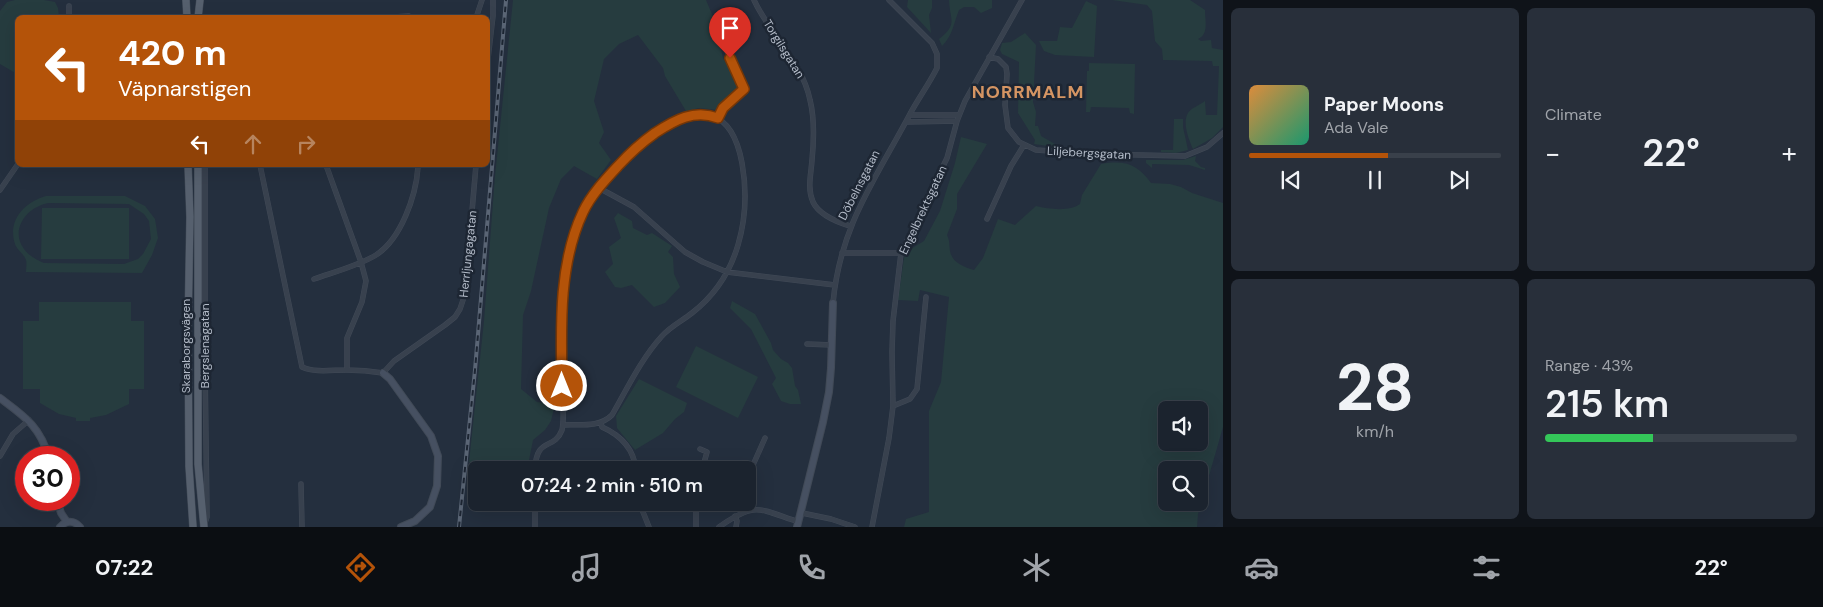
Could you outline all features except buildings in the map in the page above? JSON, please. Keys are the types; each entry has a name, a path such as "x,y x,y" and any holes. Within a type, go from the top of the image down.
{"main road":[{"path":"186,0 187,15"},
{"path":"198,15 200,0"},
{"name":"Skaraborgsvägen","path":"188,167 190,217 188,329 189,466 193,527"},
{"name":"Skaraborgsvägen","path":"198,167 198,464 204,527"}],"street":[{"path":"477,15 482,0"},
{"path":"490,42 493,0"},
{"name":"Torgilsgatan","path":"754,0 797,67 808,92 814,134 809,185 810,196 814,205 833,219 850,226"},
{"name":"Döbelnsgatan","path":"798,524 825,415 829,392 835,285 850,226 885,158 936,68 937,54 932,43 889,0"},
{"path":"893,4 898,0"},
{"name":"Engelbrektsgatan","path":"872,527 889,438 893,406 893,321 901,253 948,158 959,115 989,57 1022,0"},
{"path":"69,6 69,15"},
{"path":"718,118 723,108 744,89 723,42 721,32 722,12"},
{"path":"986,219 1011,166 1024,145 1013,136 1006,120 1004,105 1006,67 998,59 989,57"},
{"path":"536,461 540,448 561,435 563,425 562,322 568,256 583,211 599,188 647,138 685,116 704,114 718,118 724,122 735,139 745,176 744,221 738,246 727,272 694,312 672,326 653,346 612,415 601,423 563,425"},
{"path":"910,115 959,115"},
{"path":"907,122 957,121"},
{"name":"Liljebergsgatan","path":"1024,145 1043,151 1185,156 1207,147 1223,133"},
{"path":"0,190 16,167"},
{"name":"Bergslenagatan","path":"204,527 208,516 205,357 205,167"},
{"path":"260,167 302,367 319,370 382,373 390,379 432,436 437,452 438,486 430,507 416,521 401,527"},
{"path":"327,167 365,274 362,302 347,338 346,370"},
{"path":"314,279 361,262 376,255 390,244 412,199 418,167"},
{"name":"Herrljungagatan","path":"382,373 394,361 455,317 460,309 466,281 476,167"},
{"path":"599,188 634,207 685,252 727,272 835,285"},
{"path":"842,253 901,253"},
{"path":"893,406 910,399 917,389 926,297"},
{"path":"807,344 832,344"},
{"path":"0,398 29,420 41,436 45,446"},
{"path":"0,456 13,434 29,420"},
{"path":"601,423 602,427 612,431 626,444 634,461"},
{"path":"755,461 765,438"},
{"path":"700,449 707,452 704,461"},
{"path":"301,484 302,527"},
{"path":"756,510 765,510 798,524"},
{"path":"60,511 67,522"},
{"path":"535,511 535,527"},
{"path":"643,511 649,527"},
{"path":"696,511 696,527"},
{"path":"719,527 746,511"},
{"path":"802,513 831,519 855,527"},
{"path":"735,516 737,521 736,527"},
{"path":"60,527 67,522 74,522 80,527"}],"green space":[{"path":"15,0 44,0 55,2 58,8 59,15 15,15 15,73 0,64 0,11 7,2"},
{"path":"513,0 706,0 714,19 723,58 741,88 718,110 699,108 686,111 665,76 663,68 638,35 619,44 604,59 594,101 604,132 599,143 611,160 597,179 574,166 561,179 549,208 531,291 523,315 521,389 537,402 555,404 551,421 545,430 533,440 529,461 469,461 484,321 495,176"},
{"path":"908,0 932,0 932,8 929,15 931,33 907,7"},
{"path":"949,0 992,0 992,8 981,13 974,7 964,7 959,10 951,34 942,46 939,39 951,26"},
{"path":"1112,0 1190,0 1205,10 1205,31 1198,39 1201,41 1211,40 1212,48 1223,50 1223,127 1212,138 1193,149 1187,131 1186,117 1189,111 1205,101 1206,115 1217,115 1219,66 1213,66 1212,61 1163,60 1162,49 1155,41 1152,11 1147,5"},
{"path":"1086,1 1097,6 1094,57 1055,55 1044,51 1039,41 1057,41 1060,27 1072,28"},
{"path":"1025,33 1036,45 1033,102 1036,112 1035,126 1038,126 1041,136 1055,144 1055,147 1034,144 1035,140 1018,113 1019,62 1002,54 1000,50 1002,43 1011,42"},
{"path":"1089,63 1135,64 1134,114 1130,113 1129,108 1091,107 1090,112 1086,112 1087,71 1089,71"},
{"path":"1174,119 1183,119 1188,150 1176,153 1161,152 1161,150 1173,150"},
{"path":"961,137 987,144 957,194 957,209 947,235 953,259 963,266 974,270 983,258 998,219 1015,225 1036,206 1059,209 1075,207 1080,204 1082,195 1101,164 1124,163 1141,171 1151,183 1170,184 1181,187 1192,193 1223,203 1223,427 1208,479 1208,461 1158,461 1158,511 1199,511 1197,527 904,527 906,519 929,512 929,411 941,382 949,297 920,290 918,301 898,300 906,252 924,241 940,211"},
{"path":"1196,156 1195,161 1205,170 1189,165 1152,164 1152,168 1146,163 1146,160 1183,160"},
{"path":"46,196 125,196 145,206 155,219 158,238 152,255 142,273 26,272 26,260 15,244 14,227 16,220 25,207","holes":["49,203 129,204 144,214 149,221 151,239 138,259 124,264 44,263 28,254 20,241 20,226 23,220 41,205"]},
{"path":"42,208 129,208 129,259 41,259"},
{"path":"618,213 632,221 633,228 647,235 652,233 672,246 668,252 673,257 674,274 680,287 665,303 654,307 632,285 621,288 615,287 605,272 613,264 609,247 621,238 614,218"},
{"path":"732,301 755,314 773,350 792,368 801,404 790,404 781,401 772,384 776,378 751,329 730,308"},
{"path":"39,302 131,302 131,321 144,321 144,389 129,389 129,404 106,415 90,418 90,421 76,421 76,418 59,414 40,403 40,389 23,389 23,321 39,321"},
{"path":"696,346 758,377 738,418 676,387"},
{"path":"639,379 687,403 684,412 663,433 635,450 617,428 616,416"}],"railway":[{"path":"459,527 475,370 506,0"}],"district":[{"name":"NORRMALM","path":"1028,92"}],"route":[{"path":"562,386 565,281 568,256 583,211 610,174 647,138 685,116 704,114 718,118 723,108 744,89 730,58"}]}
